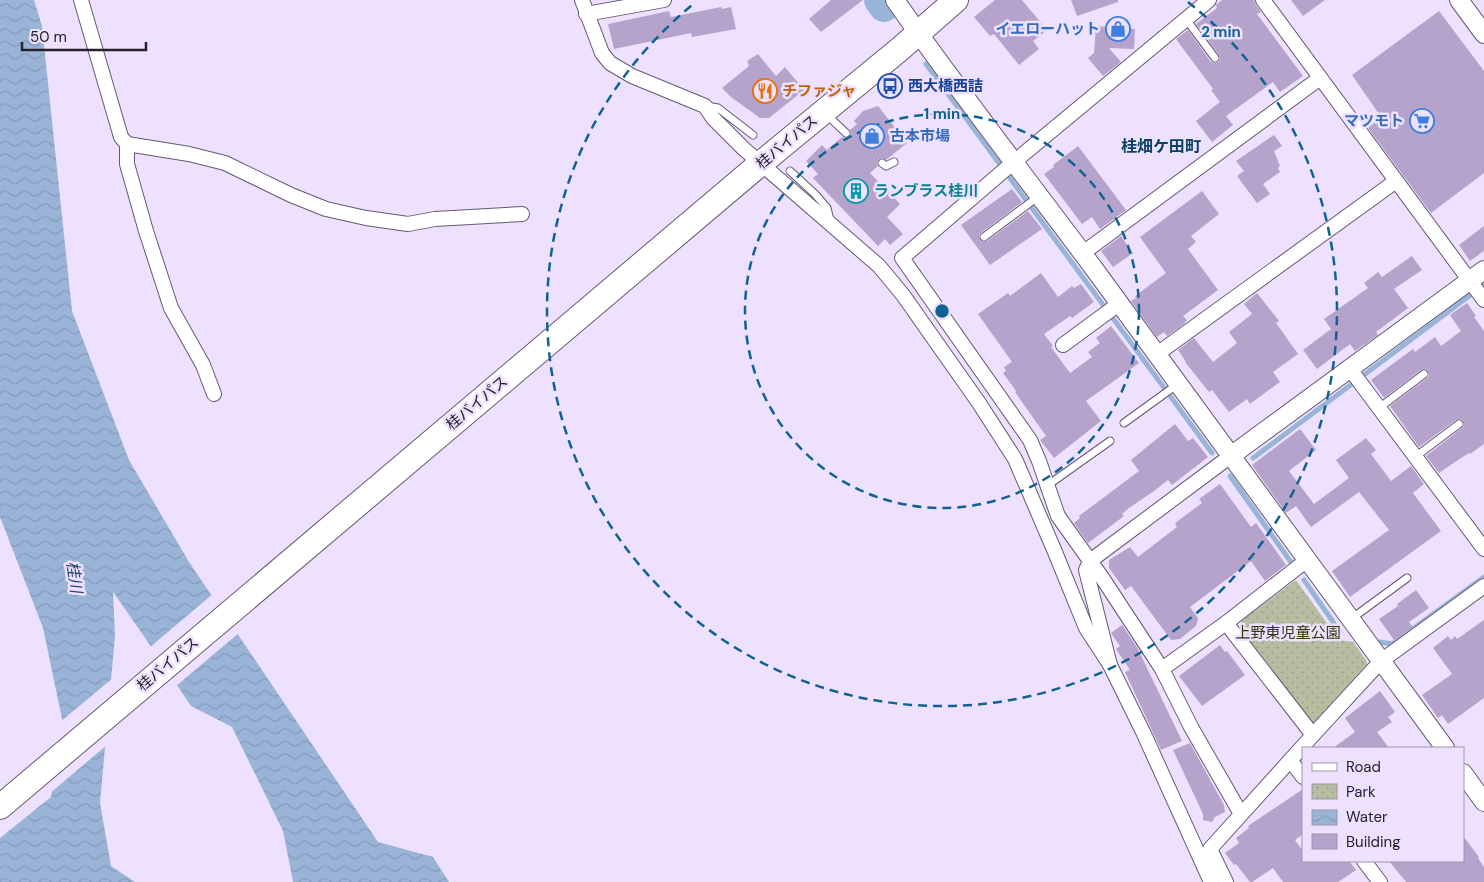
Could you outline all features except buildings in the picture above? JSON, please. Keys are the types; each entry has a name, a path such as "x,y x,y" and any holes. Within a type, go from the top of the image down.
{"highway":[{"name":"桂バイパス","path":"0,806 956,0"}],"street":[{"path":"82,0 122,137 127,144 127,164 171,308 203,365 214,394"},
{"path":"582,0 602,52 610,62 632,76 706,106 713,118 760,164 879,266 903,294 941,347 1015,459 1086,628 1110,665 1144,734 1211,882"},
{"path":"586,14 664,0"},
{"path":"894,0 1083,253 1111,309 1157,354 1171,389 1232,455 1444,747"},
{"path":"1209,0 1015,161 902,258 1030,440 1058,516 1162,669 1191,727 1241,814"},
{"path":"1263,0 1484,300"},
{"path":"1459,0 1484,34"},
{"path":"1083,253 1320,78"},
{"path":"127,144 189,154 225,163 300,199 326,209 366,218 408,224 435,219 522,214"},
{"path":"1157,354 1396,181"},
{"path":"1110,665 1086,570 1090,561 1484,270"},
{"path":"1063,345 1111,309"},
{"path":"1350,369 1484,549"},
{"path":"1162,669 1226,623 1307,560"},
{"path":"1226,882 1210,849 1382,661 1484,586"},
{"path":"1226,623 1313,735"},
{"path":"1290,760 1302,776"},
{"path":"1464,774 1484,802"},
{"path":"1365,862 1380,882"}],"lane":[{"path":"1186,19 1215,58"},
{"path":"706,106 718,108 753,135"},
{"path":"824,112 846,133"},
{"path":"882,163 886,166 894,162"},
{"path":"790,171 827,208 831,225"},
{"path":"984,237 1040,195"},
{"path":"1379,408 1424,374"},
{"path":"1124,423 1171,389"},
{"path":"1416,457 1459,424"},
{"path":"1048,485 1110,442"},
{"path":"1350,619 1407,578"}],"green space":[{"name":"上野東児童公園","path":"1296,580 1339,640 1353,642 1367,664 1311,726 1240,632 1242,620"}],"water":[{"name":"桂川","path":"0,0 34,0 42,26 72,311 129,460 189,562 378,842 433,857 449,882 293,882 283,831 232,727 191,706 113,592 115,636 100,803 111,866 135,882 0,882 0,838 51,797 64,728 43,628 0,517"}],"pier":[{"path":"214,593 240,632 175,687 149,648"},
{"path":"113,678 107,745 49,794 62,728 60,722"}],"waterway":[{"path":"879,0 884,7"},
{"path":"926,64 1212,453"},
{"path":"1253,458 1484,285"},
{"path":"1230,476 1293,565"},
{"path":"1380,642 1392,644 1484,577"},
{"path":"1304,580 1340,632"}],"place":[{"name":"イエローハット","path":"1118,29"},
{"name":"西大橋西詰","path":"890,86"},
{"name":"チファジャ","path":"765,91"},
{"name":"マツモト","path":"1422,121"},
{"name":"古本市場","path":"872,136"},
{"name":"ランブラス桂川","path":"856,191"}],"district":[{"name":"桂畑ケ田町","path":"1161,146"}]}
